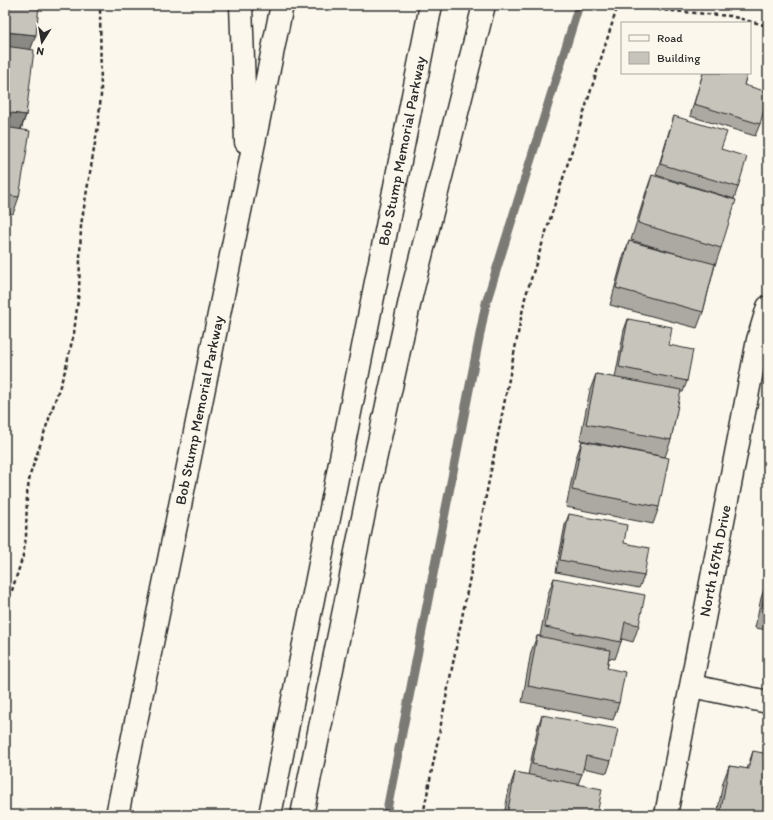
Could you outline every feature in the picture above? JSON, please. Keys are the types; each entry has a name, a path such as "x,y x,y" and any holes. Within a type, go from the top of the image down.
{"main road":[{"path":"241,5 247,179"},
{"name":"Bob Stump Memorial Parkway","path":"117,815 282,5"},
{"name":"Bob Stump Memorial Parkway","path":"270,815 431,5"},
{"path":"302,815 373,469 408,311 484,5"},
{"name":"North 167th Drive","path":"666,815 758,340 768,307"},
{"path":"692,686 768,702"}],"path":[{"path":"5,625 8,606 26,537 27,494 30,475 65,371 74,334 79,291 81,225 98,126 101,95 100,5"},
{"path":"423,815 525,298 618,5"},
{"path":"637,5 650,9 730,16 768,26"}],"building":[{"path":"5,5 39,5 36,35 5,32"},
{"path":"5,46 34,50 26,115 5,112"},
{"path":"703,74 747,74 744,85 768,92 760,124 694,104"},
{"path":"674,116 727,132 721,149 747,157 738,187 660,164"},
{"path":"5,127 30,131 19,197 5,195"},
{"path":"652,175 736,200 721,248 638,223"},
{"path":"629,241 715,264 703,312 616,288"},
{"path":"628,319 672,327 669,345 693,350 687,381 619,367"},
{"path":"596,374 681,390 671,440 586,424"},
{"path":"582,441 669,458 659,507 572,490"},
{"path":"569,514 627,525 624,543 649,548 644,576 560,560"},
{"path":"554,578 645,595 639,625 625,622 621,642 545,627"},
{"path":"768,581 768,612 761,611"},
{"path":"537,636 610,650 607,668 625,672 619,703 528,686"},
{"path":"542,715 618,729 611,761 586,756 582,774 532,764"},
{"path":"753,751 768,754 768,815 720,815 729,766 749,769"},
{"path":"515,772 602,789 597,815 507,815"}],"waterway":[{"path":"386,815 486,303 579,5"}]}
